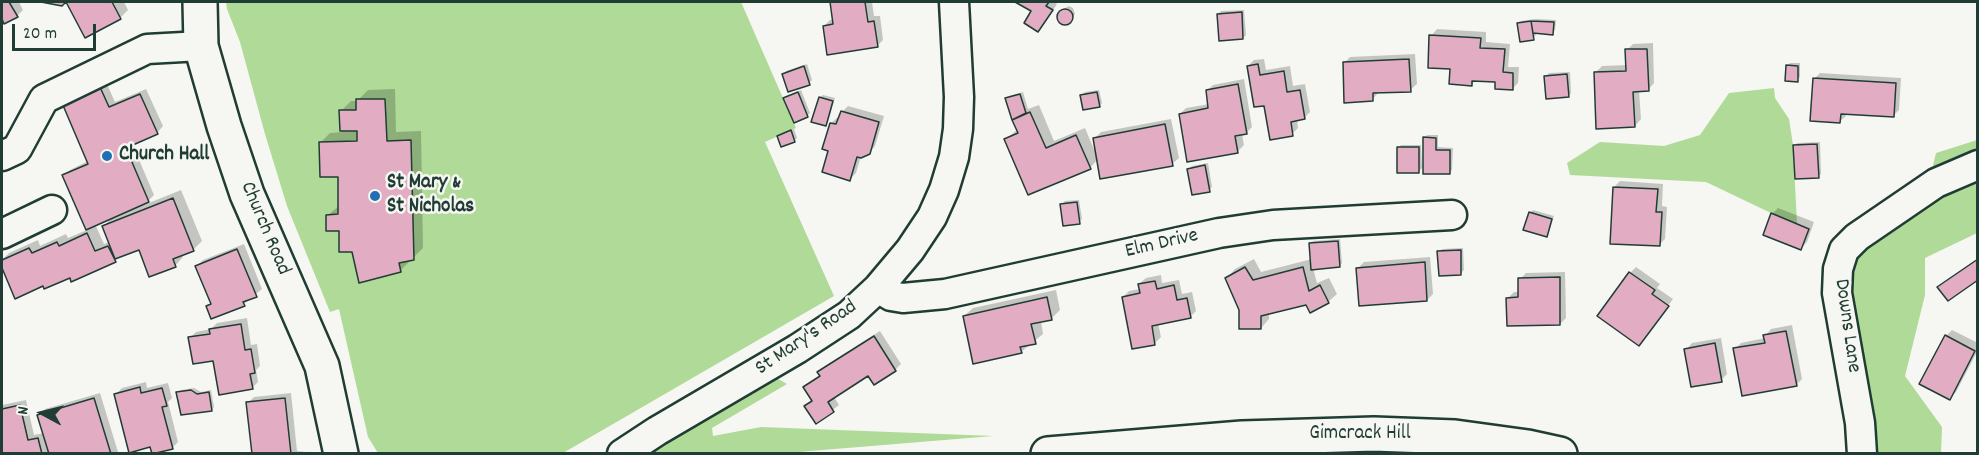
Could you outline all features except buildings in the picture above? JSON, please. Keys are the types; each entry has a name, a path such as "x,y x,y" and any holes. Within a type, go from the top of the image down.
{"main road":[{"name":"Church Road","path":"200,2 201,46 224,126 248,194 322,366 341,453"},
{"name":"Gimcrack Hill","path":"1048,453 1242,438 1374,434 1455,437 1528,450 1560,453"}],"street":[{"name":"St Mary's Road","path":"622,453 797,349 849,315 878,288 910,250 932,217 945,190 954,157 959,97 954,2"},
{"path":"2,156 16,149 44,99 147,49 201,46"},
{"name":"Downs Lane","path":"1862,453 1860,423 1837,293 1838,269 1844,250 1857,237 1936,183 1977,165"},
{"path":"2,234 52,210"},
{"name":"Elm Drive","path":"878,288 891,296 903,298 945,294 1219,233 1273,225 1452,215"}],"green space":[{"path":"226,2 741,2 796,128 765,142 834,296 563,453 378,453 368,437 339,309 330,312 287,206 240,42"},
{"path":"1774,88 1775,98 1789,119 1793,145 1797,224 1706,182 1570,175 1567,163 1600,142 1664,146 1700,135 1729,93"},
{"path":"1977,140 1977,233 1925,258 1925,295 1905,376 1942,427 1941,453 1869,453 1847,271 1856,251 1922,211 1936,153"},
{"path":"773,376 787,384 712,428 713,436 761,427 993,436 786,453 642,454"}],"place":[{"name":"Church Hall","path":"107,156"},
{"name":"St Mary & St Nicholas","path":"375,196"}]}
